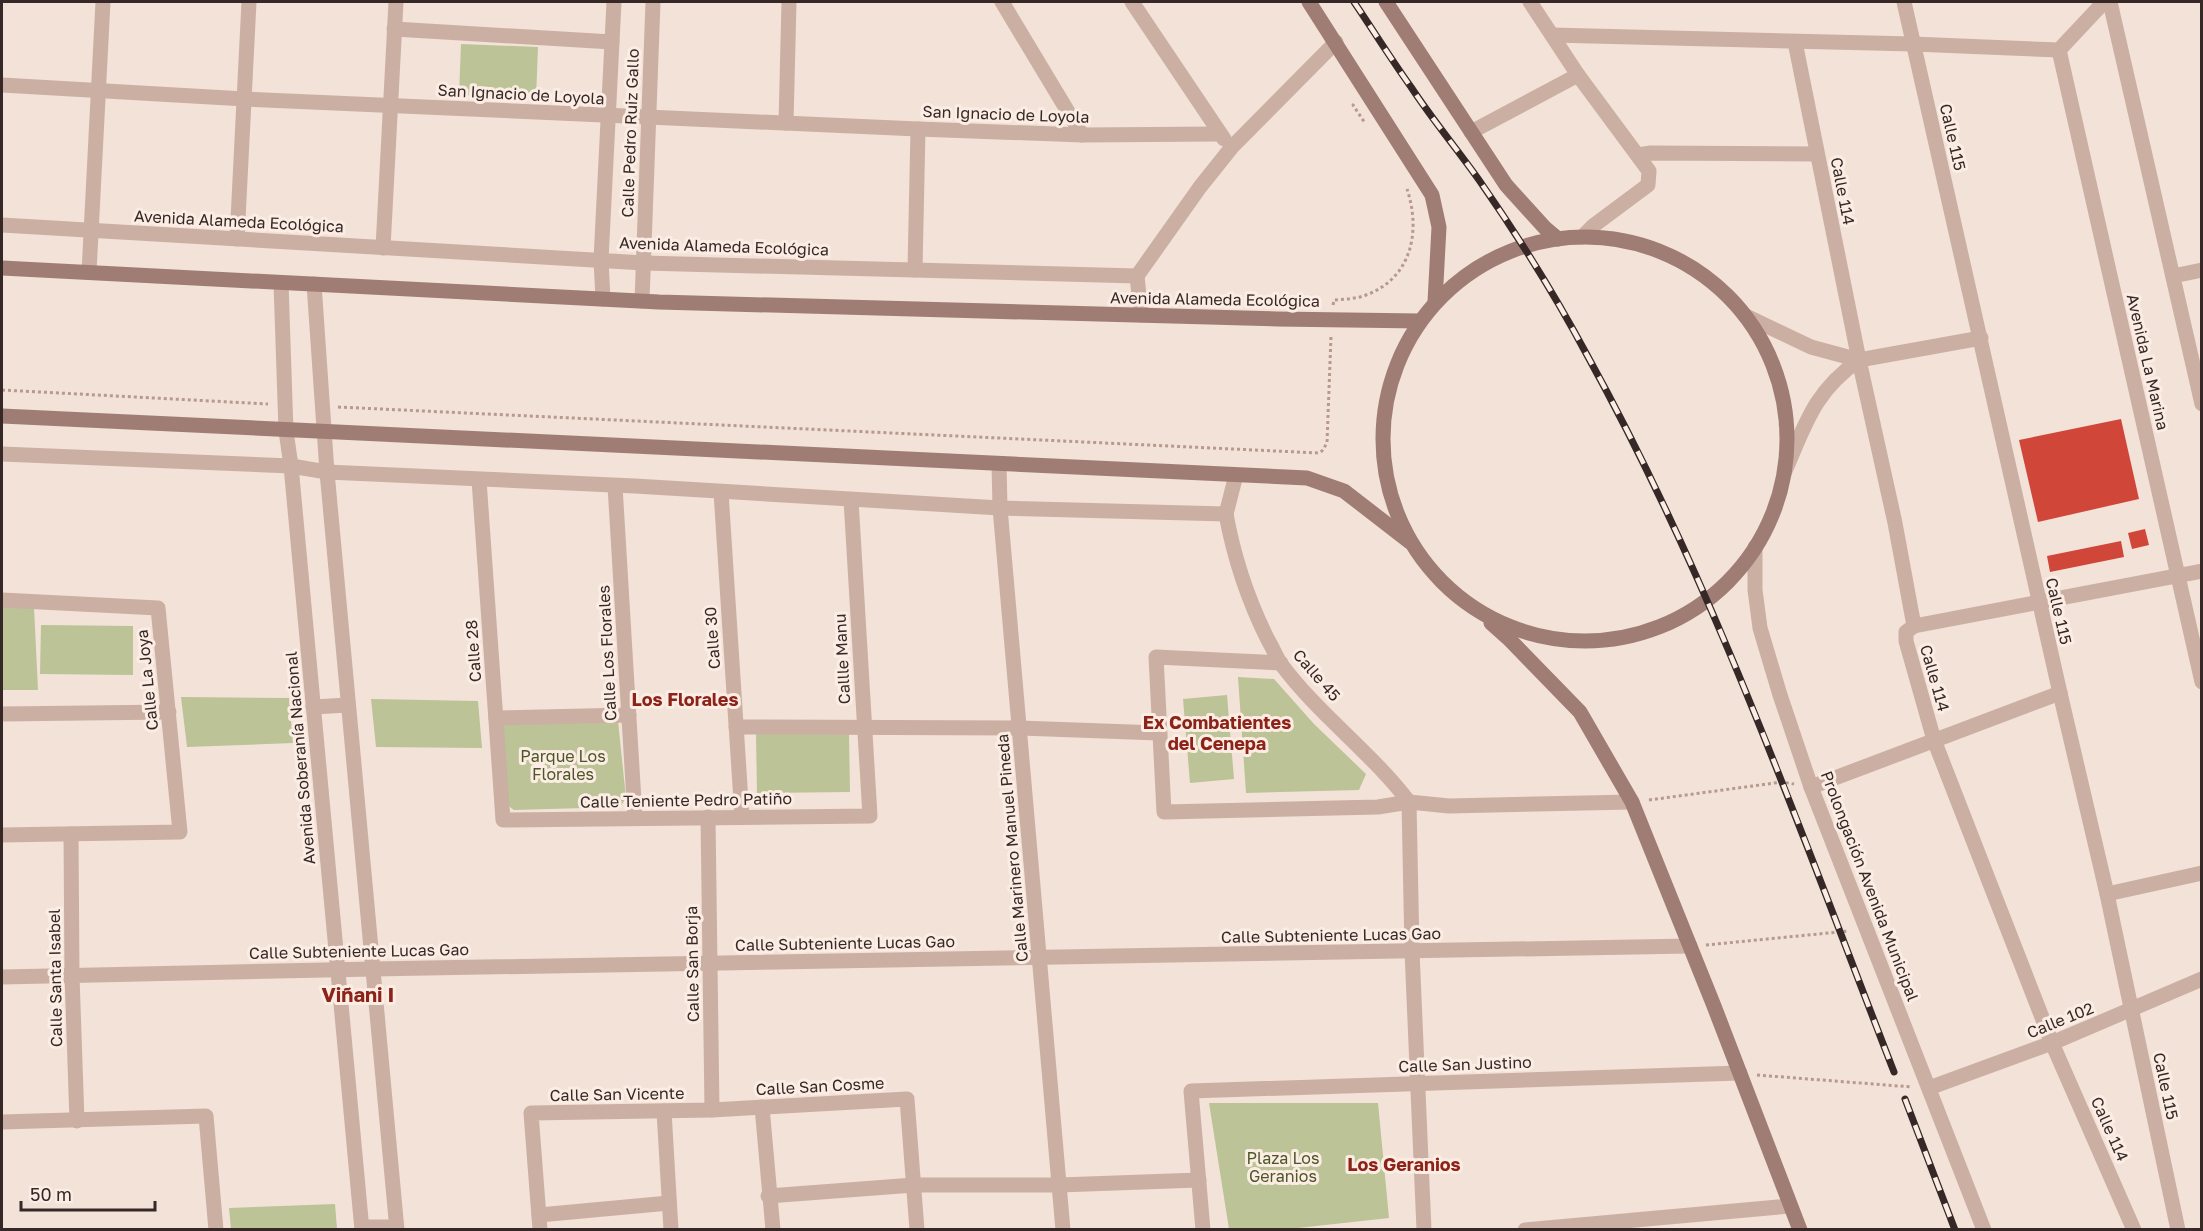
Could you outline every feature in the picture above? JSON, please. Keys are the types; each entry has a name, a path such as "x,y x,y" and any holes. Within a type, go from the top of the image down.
{"main road":[{"path":"1309,2 1432,195 1439,227 1435,302"},
{"path":"1386,2 1506,185 1558,239"},
{"name":"Prolongación Avenida Municipal","path":"1475,609 1496,620 1540,636 1588,641 1634,634 1657,627 1699,606 1734,575 1755,547 1772,516 1785,471 1787,424 1778,378 1759,335 1746,316 1713,282 1673,257 1629,242 1582,237 1558,239 1522,247 1491,260 1471,272 1435,302 1407,340 1393,373 1384,407 1382,430 1385,477 1399,521 1410,542 1439,579 1510,640 1580,712 1632,802 1800,1230"},
{"name":"Avenida Alameda Ecológica","path":"2,268 642,301 1420,321"},
{"path":"2,417 1307,478 1344,491 1410,542"}],"street":[{"path":"89,272 103,2"},
{"path":"237,240 249,2"},
{"path":"383,248 396,2"},
{"name":"Calle Pedro Ruiz Gallo","path":"603,299 601,260 614,2"},
{"name":"Calle Pedro Ruiz Gallo","path":"642,301 653,2"},
{"path":"786,123 789,2"},
{"path":"1002,2 1082,135"},
{"path":"1132,2 1219,134 1232,147"},
{"path":"1530,2 1578,75 1649,171 1648,185 1593,226 1582,237"},
{"name":"Calle 115","path":"1904,2 2107,894 2178,1230"},
{"path":"1552,35 2059,50 2104,2"},
{"path":"2110,2 2202,404"},
{"path":"394,29 612,42"},
{"name":"Avenida Alameda Ecológica","path":"2,225 644,263 1137,276 1200,187 1232,147 1336,42"},
{"name":"Calle 114","path":"1795,42 1859,360 1895,523 1914,626 1906,632 1906,641 1934,740 2052,1043 2134,1230"},
{"name":"Avenida La Marina","path":"2059,50 2202,682"},
{"path":"1472,132 1578,75"},
{"name":"San Ignacio de Loyola","path":"2,86 918,129 1082,135 1219,134"},
{"path":"915,270 918,129"},
{"path":"1638,156 1651,153 1817,154"},
{"path":"2173,276 2202,270"},
{"path":"1137,276 1141,315"},
{"name":"Avenida Soberanía Nacional","path":"281,282 286,431 362,1228"},
{"path":"314,284 327,472 396,1228 362,1228"},
{"path":"1746,316 1811,347 1859,360 1981,338"},
{"path":"1785,471 1807,419 1821,394 1832,381 1859,360"},
{"path":"2,454 291,466 327,472 1000,508 1226,514 1236,475"},
{"name":"Calle Marinero Manuel Pineda","path":"999,464 1000,508 1063,1230"},
{"name":"Calle 28","path":"479,480 503,820"},
{"name":"Calle Los Florales","path":"615,486 635,818"},
{"name":"Calle 30","path":"721,492 742,817"},
{"name":"Callle Manu","path":"851,500 870,816"},
{"name":"Calle 45","path":"1226,514 1233,552 1258,619 1281,663 1340,728 1389,776 1409,802"},
{"name":"Prolongación Avenida Municipal","path":"1755,547 1755,590 1760,628 1811,787 1984,1230"},
{"path":"1914,626 2202,571"},
{"name":"Calle La Joya","path":"2,600 158,608 180,832 71,834"},
{"path":"1281,663 1156,657 1164,812 1378,807 1409,802 1449,806 1632,802"},
{"path":"1811,787 2060,693"},
{"path":"314,707 348,705"},
{"path":"2,714 169,712"},
{"path":"496,718 629,715"},
{"path":"736,727 1020,728 1160,733"},
{"path":"1409,802 1412,951 1424,1230"},
{"name":"Calle Teniente Pedro Patiño","path":"503,820 870,816"},
{"name":"Calle San Borja","path":"708,817 712,1110"},
{"path":"2,836 71,834"},
{"name":"Calle Santa Isabel","path":"71,834 72,976 77,1121"},
{"path":"2107,894 2202,873"},
{"name":"Calle Subteniente Lucas Gao","path":"2,978 373,969 1690,946"},
{"name":"Calle 102","path":"1929,1088 2052,1043 2202,979"},
{"name":"Calle San Justino","path":"1199,1180 1191,1091 1740,1073"},
{"name":"Calle San Cosme","path":"712,1110 907,1099 917,1230"},
{"path":"762,1107 772,1230"},
{"name":"Calle San Vicente","path":"540,1222 531,1113 712,1110"},
{"path":"664,1111 671,1230"},
{"path":"2,1122 206,1116 216,1230"},
{"path":"768,1196 914,1185 1059,1185 1199,1180 1203,1230"},
{"path":"540,1222 669,1203"},
{"path":"1525,1230 1790,1206"}],"path":[{"path":"1365,87 1353,105 1365,123"},
{"path":"323,406 1318,453 1328,443 1334,300 1364,296 1376,291 1396,274 1404,262 1414,234 1414,220 1406,186"},
{"path":"2,390 286,405"},
{"path":"1632,802 1782,782 1811,787"},
{"path":"1690,946 1866,929"},
{"path":"1740,1073 1929,1088"}],"green space":[{"path":"461,44 538,47 536,98 459,95"},
{"path":"2,607 34,607 38,690 2,690"},
{"path":"41,625 133,626 133,675 40,674"},
{"path":"1238,677 1274,679 1314,724 1366,774 1359,790 1246,793"},
{"path":"1227,695 1234,779 1190,783 1183,699"},
{"path":"181,697 289,698 293,743 187,747"},
{"path":"371,699 478,701 482,748 376,747"},
{"name":"Parque Los Florales","path":"618,721 626,798 620,807 514,810 506,804 500,729 504,722"},
{"path":"756,734 849,734 850,792 757,793"},
{"name":"Plaza Los Geranios","path":"1209,1103 1378,1103 1389,1218 1289,1229 1229,1229"},
{"path":"335,1204 337,1229 231,1229 229,1208"}],"building":[{"path":"2121,419 2139,499 2038,522 2019,440"},
{"path":"2145,529 2149,545 2132,549 2128,533"},
{"path":"2121,541 2124,557 2050,572 2047,556"}],"railway":[{"path":"1354,2 1419,99 1479,180 1522,244 1575,333 1633,441 1715,618 1789,799 1894,1072"},
{"path":"1905,1099 1955,1230"}],"district":[{"name":"Los Florales","path":"685,700"},
{"name":"Ex Combatientes del Cenepa","path":"1217,733"},
{"name":"Viñani I","path":"358,995"},
{"name":"Los Geranios","path":"1404,1165"}]}
